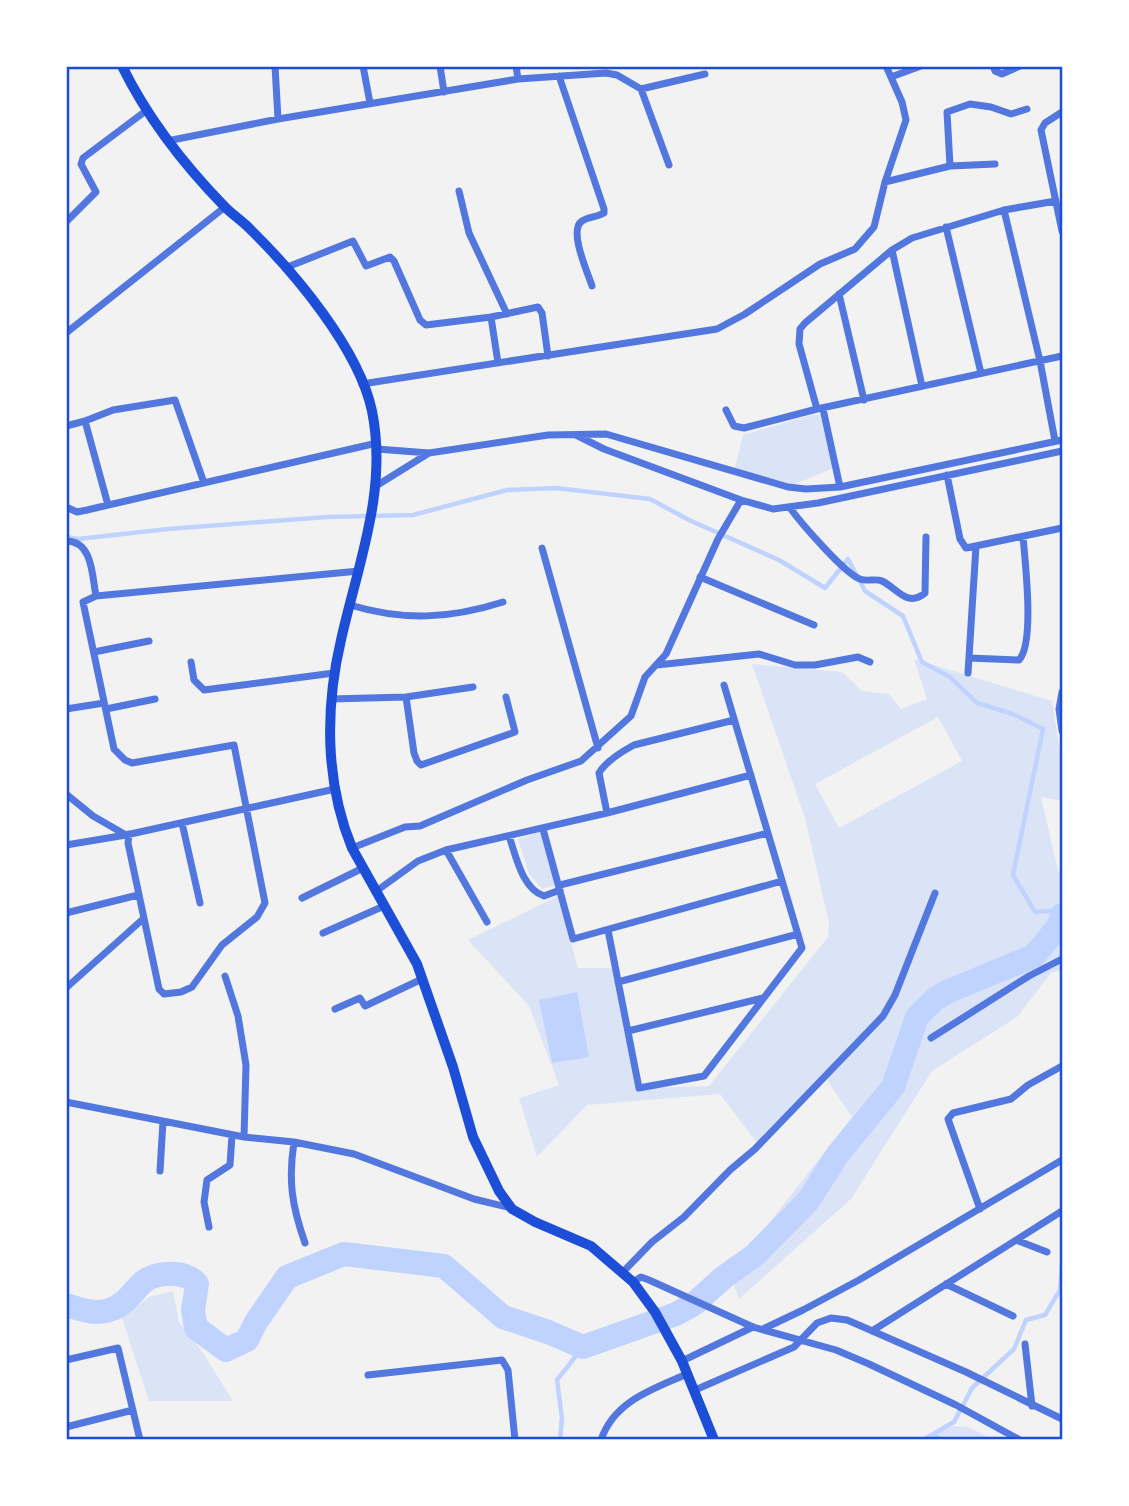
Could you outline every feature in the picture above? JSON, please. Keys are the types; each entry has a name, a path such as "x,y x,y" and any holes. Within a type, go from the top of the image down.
{"main road":[{"path":"122,66 167,141 225,207 250,228 324,313 345,346 372,408 377,446 375,501 334,673 331,699 330,751 335,789 352,848 407,946 422,979 453,1067 476,1145 499,1191 512,1209 591,1246 633,1282 655,1312 682,1361 714,1440"}],"street":[{"path":"275,66 278,119"},
{"path":"363,66 369,103"},
{"path":"440,66 444,92"},
{"path":"516,66 518,79"},
{"path":"362,384 717,329 820,264 855,249 874,227 885,182 906,120 886,66"},
{"path":"891,77 920,66"},
{"path":"993,66 995,71 1002,74 1020,66"},
{"path":"167,141 278,119 518,79 606,73 617,75 641,89 669,165"},
{"path":"641,89 705,74"},
{"path":"559,76 604,209 604,213 581,221 577,227 576,237 592,286"},
{"path":"950,166 947,112 970,104 1011,114 1027,109"},
{"path":"66,222 96,192 81,164 82,158 147,110"},
{"path":"1062,113 1045,123 1041,130 1062,231"},
{"path":"885,182 950,166 995,164"},
{"path":"458,191 469,233 507,314"},
{"path":"839,487 799,335 805,323 892,250 912,238 1004,210 1056,201"},
{"path":"66,333 225,207"},
{"path":"66,506 77,512 377,446 429,453 533,437 606,434 788,487 806,489 839,487 1059,440 1004,210"},
{"path":"946,227 981,373"},
{"path":"285,268 352,241 366,266 390,257 394,261 423,324 491,317 533,307 541,309 548,356"},
{"path":"892,250 922,386"},
{"path":"839,294 864,400"},
{"path":"491,317 498,363"},
{"path":"726,410 734,426 741,429 1062,356"},
{"path":"66,426 114,410 175,400 204,483"},
{"path":"85,421 108,505"},
{"path":"575,434 604,449 741,500 773,509 790,508 1062,451"},
{"path":"376,486 429,453"},
{"path":"947,475 960,539 966,548 1062,528"},
{"path":"352,848 405,827 420,825 527,780 581,761 598,748 631,716 645,677 666,654 718,539 741,500"},
{"path":"790,508 817,541 859,579 882,581 894,591 911,598 925,593 926,537"},
{"path":"969,658 1007,661 1019,660 1025,654 1028,635 1023,536"},
{"path":"66,541 78,543 86,551 96,596"},
{"path":"968,673 976,546"},
{"path":"542,548 598,748"},
{"path":"128,835 142,919 159,991 164,994 181,992 192,987 222,945 257,917 265,903 234,745 132,763 125,760 114,749 83,602 96,596 359,571"},
{"path":"700,577 814,625"},
{"path":"350,605 389,616 405,617 460,614 503,603"},
{"path":"94,652 149,641"},
{"path":"657,665 759,654 794,665 815,665 858,657 870,662"},
{"path":"191,662 194,680 204,690 334,673"},
{"path":"608,930 639,1088 704,1076 802,948 724,685"},
{"path":"331,699 407,697 473,687"},
{"path":"1062,692 1062,731"},
{"path":"407,697 414,753 421,765 515,732 506,697"},
{"path":"66,709 155,699"},
{"path":"607,813 599,774 602,768 622,751 634,745 734,719"},
{"path":"375,892 418,861 446,850 543,829 751,775"},
{"path":"66,845 128,835 335,789"},
{"path":"66,794 93,816 128,835"},
{"path":"182,823 200,903"},
{"path":"543,829 573,939 782,881"},
{"path":"509,836 525,878 533,890 544,896 560,887 768,833"},
{"path":"446,850 487,922"},
{"path":"302,898 363,868"},
{"path":"623,1272 652,1241 684,1217 762,1142 883,1016 895,995 935,893"},
{"path":"66,913 138,895"},
{"path":"323,933 384,906"},
{"path":"66,988 142,919"},
{"path":"618,982 798,934"},
{"path":"931,1038 1028,976 1062,959"},
{"path":"225,976 238,1016 246,1065 244,1137"},
{"path":"335,1009 360,998 365,1006 422,979"},
{"path":"628,1031 764,997"},
{"path":"980,1209 948,1119 953,1113 1011,1099 1028,1085 1062,1066"},
{"path":"66,1102 232,1135 294,1142 354,1154 474,1199 512,1209"},
{"path":"160,1171 163,1121"},
{"path":"209,1227 204,1202 207,1180 230,1165 232,1135"},
{"path":"294,1142 289,1170 294,1208 305,1242"},
{"path":"763,1329 814,1304 1062,1160"},
{"path":"872,1331 1062,1212"},
{"path":"1016,1240 1047,1252"},
{"path":"633,1282 641,1277 753,1327 836,1350 956,1405 1020,1440"},
{"path":"946,1284 1013,1316"},
{"path":"695,1390 794,1347 817,1323 831,1318 847,1320 965,1372 1062,1419"},
{"path":"682,1361 753,1327"},
{"path":"1025,1344 1032,1406"},
{"path":"66,1360 118,1348 140,1440"},
{"path":"368,1375 502,1360 508,1370 515,1440"},
{"path":"601,1440 611,1420 627,1403 687,1374"},
{"path":"66,1427 133,1410"}],"shaded area":[{"path":"811,415 820,415 834,468 788,487 734,472 743,435"},
{"path":"914,659 1052,701 1062,764 1062,801 1041,797 1058,871 1062,873 1062,970 1051,973 1017,1017 932,1071 851,1199 739,1299 730,1273 852,1117 827,1080 757,1143 720,1094 587,1105 537,1157 519,1098 559,1085 529,1006 468,940 558,896 578,968 614,968 636,1088 709,1086 828,937 829,923 805,818 752,664 842,672 862,691 889,694 901,709 927,699","holes":["938,717 962,761 839,828 815,784"]},
{"path":"540,832 556,885 542,889 529,874 518,839"},
{"path":"173,1291 179,1322 203,1353 233,1401 149,1401 122,1318 149,1297"},
{"path":"954,1426 968,1427 992,1439 928,1439"}],"water":[{"path":"577,992 589,1057 552,1063 539,1000"}],"waterway":[{"path":"66,537 78,539 327,517 413,515 507,490 556,488 650,499 689,520 779,560 825,588 848,559 865,591 903,616 922,662 950,677 977,703 1013,714 1043,729 1013,875 1035,912 1062,910"},
{"path":"66,1305 88,1311 104,1311 123,1302 142,1283 154,1276 186,1276 197,1284 193,1310 196,1328 226,1350 247,1340 287,1277 344,1254 444,1266 503,1317 583,1347 676,1314 694,1304 724,1277 755,1255 808,1201 838,1154 893,1087 917,1017 935,999 949,991 1034,956 1058,927 1062,915"},
{"path":"923,1440 954,1422 972,1388 1014,1349 1026,1320 1045,1315 1060,1290 1062,1264"},
{"path":"560,1440 562,1418 557,1380 583,1347"},
{"path":"934,1435 942,1440"}]}
